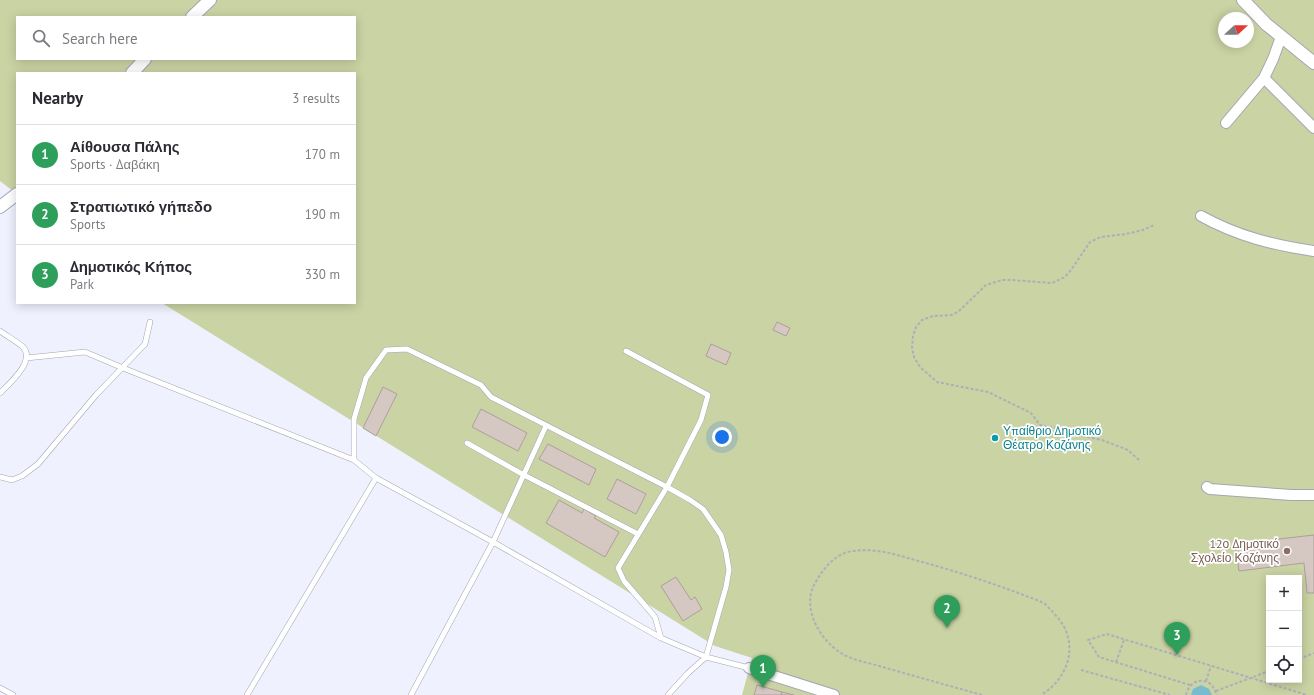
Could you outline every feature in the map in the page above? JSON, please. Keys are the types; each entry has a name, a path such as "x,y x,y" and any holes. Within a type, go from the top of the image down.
{"street":[{"path":"193,16 210,0"},
{"path":"1243,0 1280,36 1314,63"},
{"path":"1226,123 1264,78 1273,59 1280,36"},
{"path":"133,72 144,60"},
{"path":"1264,78 1314,128"},
{"path":"0,207 16,195"},
{"path":"1201,216 1220,227 1241,235 1288,248 1314,251"},
{"path":"1207,487 1210,489 1291,495 1314,495"},
{"path":"749,668 834,695"}],"lane":[{"path":"0,478 12,480 22,476 38,464 96,395 145,344 150,322"},
{"path":"0,331 22,347 25,351 26,358 25,364 0,393"},
{"path":"354,460 354,420 366,378 386,350 407,349 481,385 491,397 667,487 703,509 721,535 729,570 726,587 706,657 688,673 668,695"},
{"path":"626,351 708,395 701,420 667,487 618,568 624,581 655,617 661,638"},
{"path":"26,358 85,352 354,460 376,478 493,542 661,638 706,657 749,668"},
{"path":"411,695 493,542 546,426"},
{"path":"467,442 524,475 638,534"},
{"path":"247,695 376,478"},
{"path":"0,688 13,695"}],"path":[{"path":"1139,460 1128,450 1102,440 1078,435 1065,428 1040,425 1032,413 988,392 937,382 920,367 914,357 912,336 916,327 922,320 934,316 952,315 959,311 986,285 1002,280 1052,283 1065,277 1090,242 1101,237 1143,230 1154,225"},
{"path":"982,695 848,657 829,644 817,628 811,608 813,588 822,571 840,556 852,551 880,550 964,574 1044,603 1051,609 1063,626 1067,636 1069,658 1062,676 1055,684 1041,695"},
{"path":"1190,685 1099,657 1088,640 1107,634 1308,695"},
{"path":"1116,662 1124,640"},
{"path":"1302,658 1314,653"},
{"path":"1206,681 1211,666"},
{"path":"1081,670 1170,695"},
{"path":"1216,691 1266,672"},
{"path":"1186,695 1190,685 1198,681 1206,681 1212,685 1218,695"}],"green space":[{"path":"0,0 1314,0 1314,695 742,695 752,658 715,646 164,304 356,304 356,72 16,72 16,193 0,181"}],"water":[{"path":"1201,685 1209,689 1212,695 1191,695 1193,689"}],"building":[{"path":"777,322 790,328 786,336 773,330"},
{"path":"711,344 731,353 726,365 706,356"},
{"path":"383,387 397,394 376,436 363,428"},
{"path":"481,409 527,433 518,451 472,427"},
{"path":"548,444 596,469 589,485 539,459"},
{"path":"617,479 646,494 636,514 607,499"},
{"path":"559,500 582,513 584,509 596,516 594,518 619,532 605,557 546,523"},
{"path":"1314,535 1314,593 1307,593 1304,563 1239,571 1235,544"},
{"path":"676,577 691,600 695,597 702,609 683,621 661,586"},
{"path":"757,685 782,692 781,695 754,695"},
{"path":"782,692 794,695 781,695"}],"place":[{"name":"Υπαίθριο Δημοτικό Θέατρο Κοζάνης","path":"995,438"},
{"name":"12ο Δημοτικό Σχολείο Κοζάνης","path":"1287,551"},
{"name":"Στρατιωτικό γήπεδο","path":"947,628"},
{"name":"Δημοτικός Κήπος","path":"1177,655"},
{"name":"Αίθουσα Πάλης","path":"763,688"}]}
